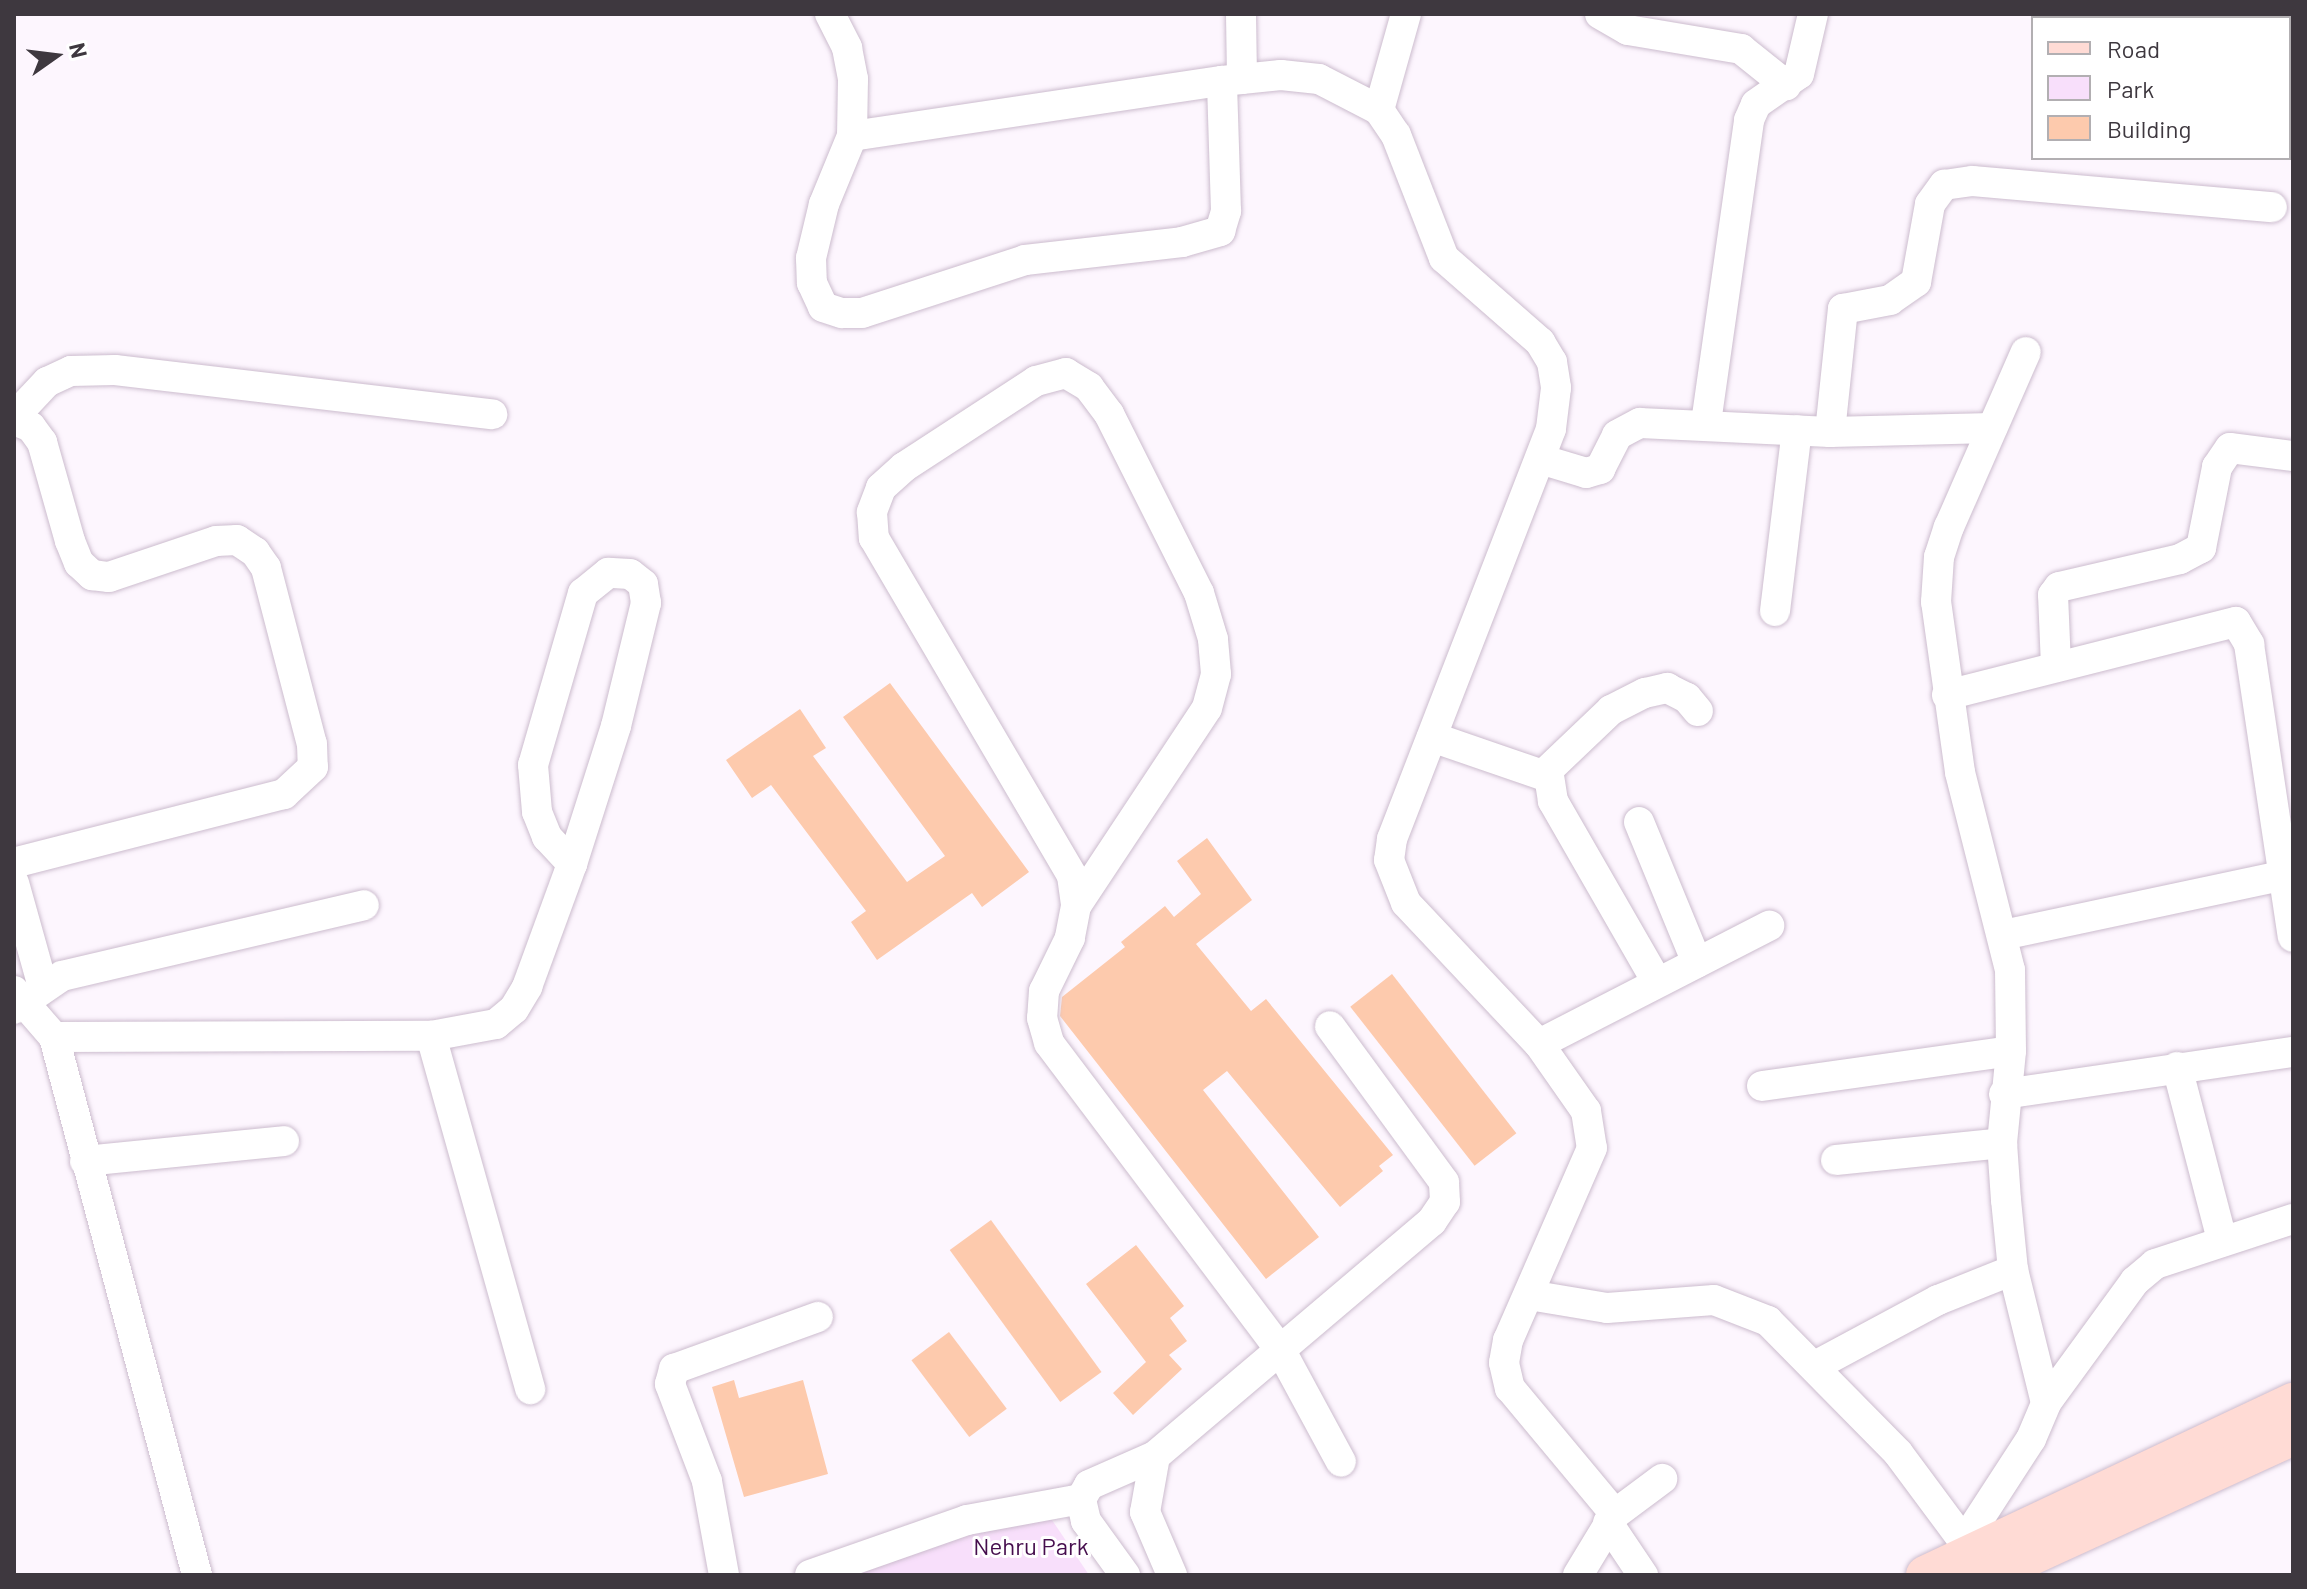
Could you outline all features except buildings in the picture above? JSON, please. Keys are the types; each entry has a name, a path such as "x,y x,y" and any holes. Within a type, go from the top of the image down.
{"main road":[{"path":"1986,1563 2293,1402"},
{"path":"1925,1575 1986,1563 2293,1436"}],"street":[{"path":"830,14 849,58 852,136 816,230 812,283 823,307 862,313 1025,260 1182,242 1220,231 1226,211 1232,80 1241,14"},
{"path":"1379,110 1406,14"},
{"path":"1600,14 1628,30 1741,49 1786,85"},
{"path":"1706,423 1749,120 1756,104 1799,74 1813,14"},
{"path":"852,136 1232,80 1281,75 1319,79 1379,110 1396,135 1444,258 1463,280 1531,333 1552,362 1556,388 1551,429 1392,839 1389,860 1394,884 1406,903 1539,1044 1586,1111 1592,1148 1508,1340 1504,1363 1510,1388 1611,1518 1643,1575"},
{"path":"1830,432 1843,309 1890,300 1916,282 1930,204 1944,185 1973,181 2272,207"},
{"path":"2026,352 1939,557 1936,602 1960,772 2003,935 2013,1004 2002,1143 2013,1270 2046,1403"},
{"path":"14,863 284,794 313,767 312,744 266,568 255,552 237,540 216,541 109,577 92,575 79,563 42,442 31,427 14,418 47,382 71,371 115,370 492,414"},
{"path":"1076,906 1207,708 1216,674 1213,639 1199,593 1109,414 1089,387 1066,373 1036,381 904,467 881,488 872,512 874,538 1049,829 1072,876 1076,906 1070,938 1044,991 1042,1018 1049,1043 1080,1092 1280,1349 1341,1462"},
{"path":"1540,459 1586,473 1608,460 1626,426 1706,423 1830,432 1992,428"},
{"path":"1775,611 1797,430"},
{"path":"2056,666 2053,595 2059,587 2180,559 2201,548 2217,467 2230,448 2293,456"},
{"path":"54,1037 431,1036 476,1031 514,1009 572,864 616,726 646,603 643,584 630,574 608,573 583,593 533,765 537,812 547,837 572,864"},
{"path":"1947,695 2222,622 2236,622 2245,630 2281,876 2293,937"},
{"path":"1657,982 1553,801 1548,770 1582,734 1636,696 1667,688 1687,698 1698,711"},
{"path":"1432,737 1548,777"},
{"path":"1639,822 1697,963"},
{"path":"2003,935 2281,876"},
{"path":"14,883 24,997 54,1037 197,1575"},
{"path":"24,997 112,962 364,905"},
{"path":"1539,1044 1769,926"},
{"path":"1125,1575 1086,1521 1081,1499 1089,1485 1108,1473 1155,1456 1432,1221 1445,1202 1444,1182 1330,1026"},
{"path":"431,1036 530,1389"},
{"path":"1762,1086 2011,1051"},
{"path":"2004,1094 2293,1052"},
{"path":"2177,1067 2222,1240"},
{"path":"85,1161 284,1141"},
{"path":"1836,1160 2002,1143"},
{"path":"1986,1563 2046,1403 2135,1281 2167,1259 2293,1219"},
{"path":"1815,1366 1938,1300 2013,1270"},
{"path":"1529,1295 1607,1308 1714,1300 1768,1321 1815,1366 1917,1475 1986,1563"},
{"path":"724,1575 707,1481 670,1384 674,1369 818,1317"},
{"path":"1155,1456 1145,1512 1172,1575"},
{"path":"1578,1575 1611,1518 1662,1479"},
{"path":"810,1575 967,1520 1081,1499"}],"green space":[{"name":"Nehru Park","path":"1046,1511 1089,1575 835,1575"}]}
